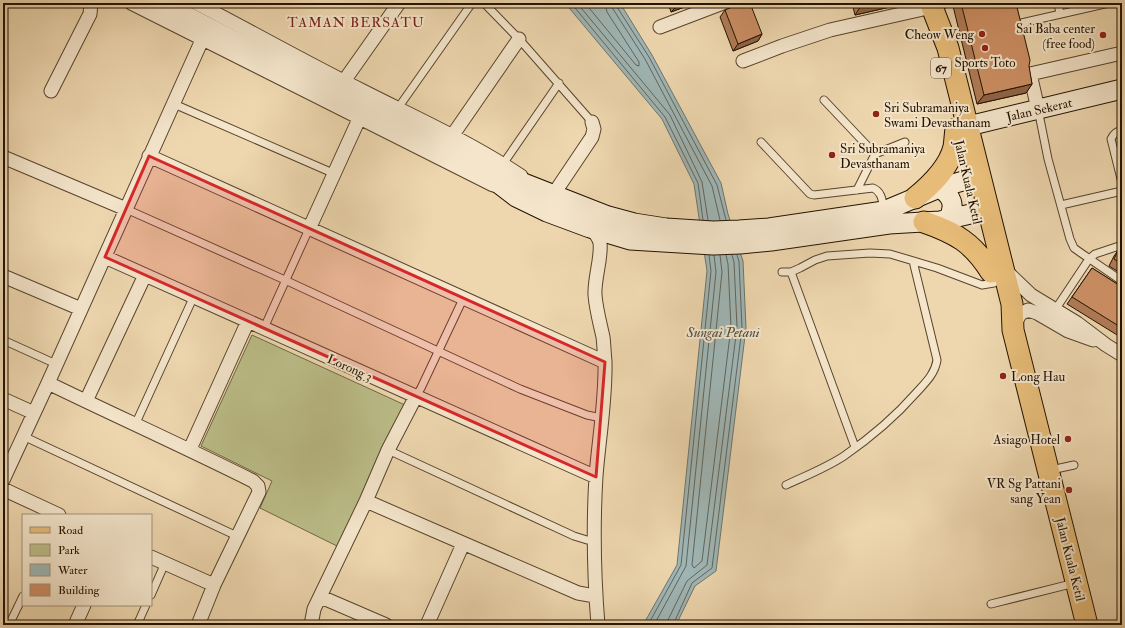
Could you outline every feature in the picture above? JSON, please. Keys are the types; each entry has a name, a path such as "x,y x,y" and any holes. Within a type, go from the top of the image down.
{"main road":[{"name":"Jalan Kuala Ketil","path":"938,4 948,48 962,127 1003,309 1013,330 1087,625"},
{"path":"915,198 931,184 944,168 962,127"},
{"path":"924,222 947,230 967,243 982,257 996,275"}],"street":[{"path":"51,91 90,8 96,7 103,3"},
{"path":"131,3 359,119 595,236 630,240 713,231 924,222 982,212"},
{"path":"161,3 470,162 608,216 666,235"},
{"path":"196,3 452,136 503,164 544,192"},
{"path":"344,81 400,3"},
{"path":"660,27 723,3"},
{"path":"743,61 830,30 938,4"},
{"path":"3,480 202,40"},
{"path":"452,136 520,40"},
{"path":"1038,109 1029,71 1122,53"},
{"name":"Jalan Sekerat","path":"962,127 1122,89"},
{"path":"309,229 359,119"},
{"path":"544,192 592,138 594,129 592,122"},
{"path":"149,156 605,362"},
{"path":"3,157 126,210"},
{"path":"470,162 516,197"},
{"path":"838,225 884,211 939,188 974,178"},
{"path":"939,188 949,195 952,201 952,214 948,219"},
{"path":"595,236 600,255 595,294 603,338 605,362 602,418 596,477 594,540 595,596 598,625"},
{"name":"Lorong 3","path":"105,257 596,477"},
{"path":"86,402 145,275"},
{"path":"996,275 1077,323 1122,355"},
{"path":"3,276 81,309"},
{"path":"1013,330 1020,314 1028,310 1037,313 1068,331 1106,345"},
{"path":"190,449 248,321"},
{"path":"48,382 86,402 190,449 253,480 258,486 259,492 214,585 198,625"},
{"path":"311,625 314,610 366,501 388,450 416,396"},
{"path":"3,399 34,413"},
{"path":"3,489 57,514"},
{"path":"366,501 578,594 595,596"},
{"path":"428,625 463,544"},
{"path":"152,557 214,585"},
{"path":"321,597 386,625"},
{"path":"75,625 84,606"}],"lane":[{"path":"398,108 472,3"},
{"path":"484,3 520,40 592,122"},
{"path":"1058,3 1060,14"},
{"path":"1017,24 1109,3"},
{"path":"503,164 559,83"},
{"path":"824,100 875,154"},
{"path":"174,104 335,174"},
{"path":"1038,109 1048,159 1070,239 1074,248 1122,281"},
{"path":"1122,130 1114,134 1111,139 1122,183"},
{"path":"761,142 810,194 814,195 873,188 878,190 881,195 884,211"},
{"path":"857,190 875,154 905,142"},
{"path":"1061,205 1122,191"},
{"path":"126,210 285,280 520,389 587,415 602,418"},
{"path":"264,328 309,229"},
{"path":"1055,310 1089,259 1095,254 1122,246"},
{"path":"782,272 791,272 814,260 827,256 870,253 890,254 937,268 982,285 996,275"},
{"path":"786,486 837,460 881,428 899,411 936,368 937,360 913,261"},
{"path":"791,272 855,448"},
{"path":"135,424 194,296"},
{"path":"416,396 463,299"},
{"path":"3,340 56,364"},
{"path":"23,436 238,537"},
{"path":"388,450 574,536 587,540 594,540"},
{"path":"1049,471 1074,465"},
{"path":"152,593 165,563"},
{"path":"991,604 1077,583"},
{"path":"9,625 22,598"},
{"path":"137,625 146,606"}],"highlighted area":[{"path":"149,156 605,362 596,477 105,257"}],"green space":[{"path":"252,335 405,405 339,547 260,508 272,481 201,446"}],"water":[{"name":"Sungai Petani","path":"565,3 620,3 652,55 721,183 728,214 743,261 746,328 716,571 695,586 676,625 643,625 677,565 707,271 694,184 662,119"}],"building":[{"path":"673,3 686,3 675,8"},
{"path":"742,3 750,3 762,34 738,44 725,10"},
{"path":"861,3 873,3 861,6"},
{"path":"961,3 1016,3 1030,60 1029,66 1032,84 984,95"},
{"path":"1122,248 1122,264 1114,259 1119,249"},
{"path":"1092,268 1122,287 1122,328 1072,297"}],"place":[{"name":"Cheow Weng","path":"982,34"},
{"name":"Sai Baba center (free food)","path":"1103,35"},
{"name":"Sports Toto","path":"985,48"},
{"name":"Sri Subramaniya Swami Devasthanam","path":"876,114"},
{"name":"Sri Subramaniya Devasthanam","path":"832,155"},
{"name":"Long Hau","path":"1003,376"},
{"name":"Asiago Hotel","path":"1068,439"},
{"name":"VR Sg Pattani sang Yean","path":"1069,490"}],"district":[{"name":"TAMAN BERSATU","path":"356,22"}]}
